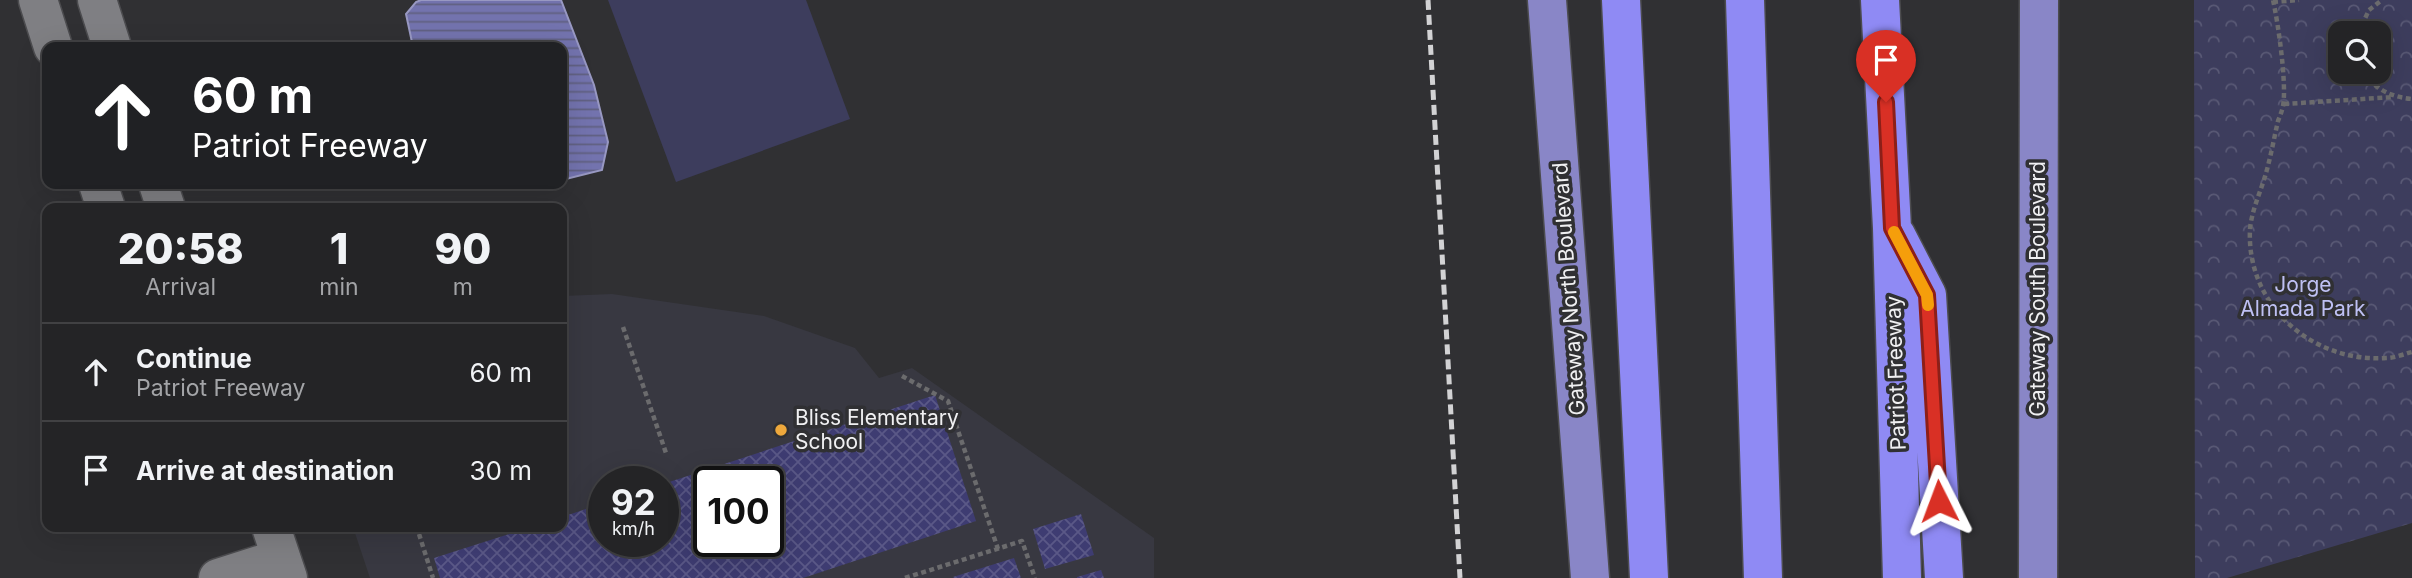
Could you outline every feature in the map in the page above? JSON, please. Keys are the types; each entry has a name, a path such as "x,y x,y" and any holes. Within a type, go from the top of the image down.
{"highway":[{"path":"1621,0 1649,578"},
{"path":"1745,0 1763,578"},
{"name":"Patriot Freeway","path":"1880,0 1892,228 1902,578"},
{"path":"1892,228 1927,295 1944,578"}],"main road":[{"name":"Gateway North Boulevard","path":"1547,0 1590,578"},
{"name":"Gateway South Boulevard","path":"2038,578 2039,0"}],"street":[{"path":"38,0 51,42"},
{"path":"97,0 110,42"},
{"path":"218,578 280,554"}],"path":[{"path":"2299,0 2273,1 2284,104 2250,229 2256,270 2269,301 2294,330 2318,345 2339,354 2388,358 2412,352"},
{"path":"2364,21 2369,10 2382,0"},
{"path":"2374,84 2394,97"},
{"path":"2284,104 2394,97 2412,99"},
{"path":"623,327 666,453"},
{"path":"902,376 948,401 998,549"},
{"path":"419,534 433,578"},
{"path":"905,578 1022,541 1035,578"}],"shaded area":[{"path":"561,0 594,85 608,142 602,170 567,179 567,42 412,42 406,14 416,2"},
{"name":"Bliss Elementary School","path":"612,294 764,316 855,348 879,378 912,368 1154,538 1154,578 370,578 355,532 567,532 567,296"}],"green space":[{"path":"608,0 806,0 850,119 676,182"},
{"name":"Jorge Almada Park","path":"2194,0 2412,0 2412,523 2227,578 2195,578"}],"building":[{"path":"935,395 976,521 803,578 440,578 434,558 515,532 567,532 567,515 588,508 588,557 679,557 679,479 693,474 693,557 784,557 784,466 718,466"},
{"path":"1081,514 1094,555 1045,569 1033,529"},
{"path":"1014,558 1021,578 953,577"},
{"path":"1101,570 1104,578 1077,578 1077,577"}],"railway":[{"path":"1428,0 1460,578"}],"slow traffic":[{"path":"1894,232 1927,295 1928,305"}],"place":[{"name":"Bliss Elementary School","path":"781,430"}],"route":[{"path":"1886,102 1892,228 1927,295 1939,501"}]}
